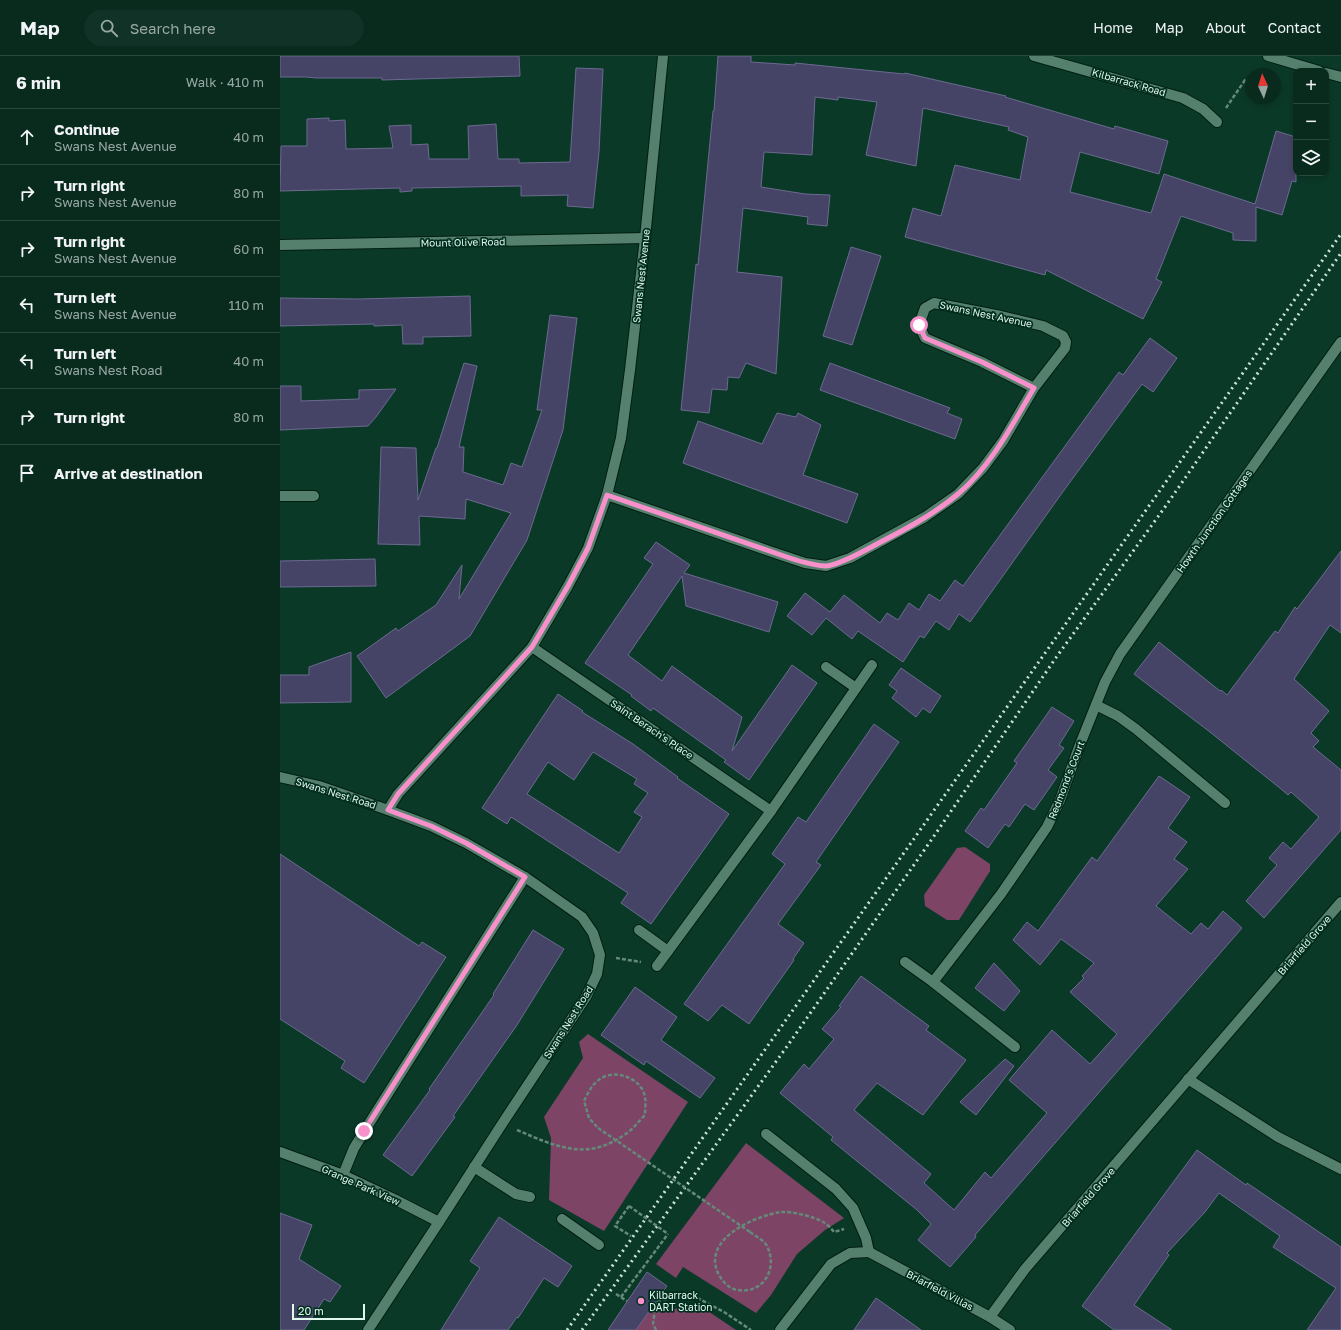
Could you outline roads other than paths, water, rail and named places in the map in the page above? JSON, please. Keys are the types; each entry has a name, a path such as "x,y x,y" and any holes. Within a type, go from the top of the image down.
{"street":[{"name":"Swans Nest Avenue","path":"388,810 403,788 532,647 568,586 588,548 607,495 621,438 645,238 663,56"},
{"name":"Kilbarrack Road","path":"1034,56 1184,98 1203,109 1217,122"},
{"path":"1268,56 1309,68"},
{"path":"1329,74 1341,78"},
{"name":"Mount Olive Road","path":"280,245 645,238"},
{"name":"Swans Nest Avenue","path":"607,495 805,563 826,566 850,558 886,539 925,517 958,494 983,468 1003,441 1034,388 1065,348 1066,342 1064,336 1043,326 934,303 925,308 919,325 925,338 982,362 1034,388"},
{"name":"Howth Junction Cottages","path":"1096,705 1105,682 1120,654 1341,342"},
{"path":"280,496 314,496"},
{"name":"Saint Berach's Place","path":"532,647 772,811"},
{"path":"657,966 772,811 872,665"},
{"path":"826,667 856,688"},
{"path":"1096,705 1118,716 1136,729 1225,804"},
{"name":"Redmond's Court","path":"933,982 1001,894 1047,827 1060,800 1096,705"},
{"name":"Swans Nest Road","path":"280,777 319,786 388,810 431,826 466,843 525,877 582,917 593,933 600,955 597,974 586,996 368,1330"},
{"path":"343,1175 354,1148 525,877"},
{"name":"Briarfield Grove","path":"990,1317 1026,1269 1341,902"},
{"path":"639,930 668,951"},
{"path":"905,962 933,982 1015,1047"},
{"path":"1188,1079 1278,1137 1341,1169"},
{"path":"766,1134 836,1189 853,1208 866,1238 869,1252 850,1253 831,1264 780,1330"},
{"name":"Grange Park View","path":"280,1152 343,1175 439,1222"},
{"path":"474,1167 516,1194 530,1197"},
{"path":"562,1219 599,1244"},
{"name":"Briarfield Villas","path":"869,1252 990,1317 1010,1330"}],"railway":[{"path":"567,1330 1341,234"},
{"path":"582,1330 788,1045 932,839 1055,659 1165,507 1341,253"}],"place":[{"name":"Kilbarrack DART Station","path":"641,1301"}]}
